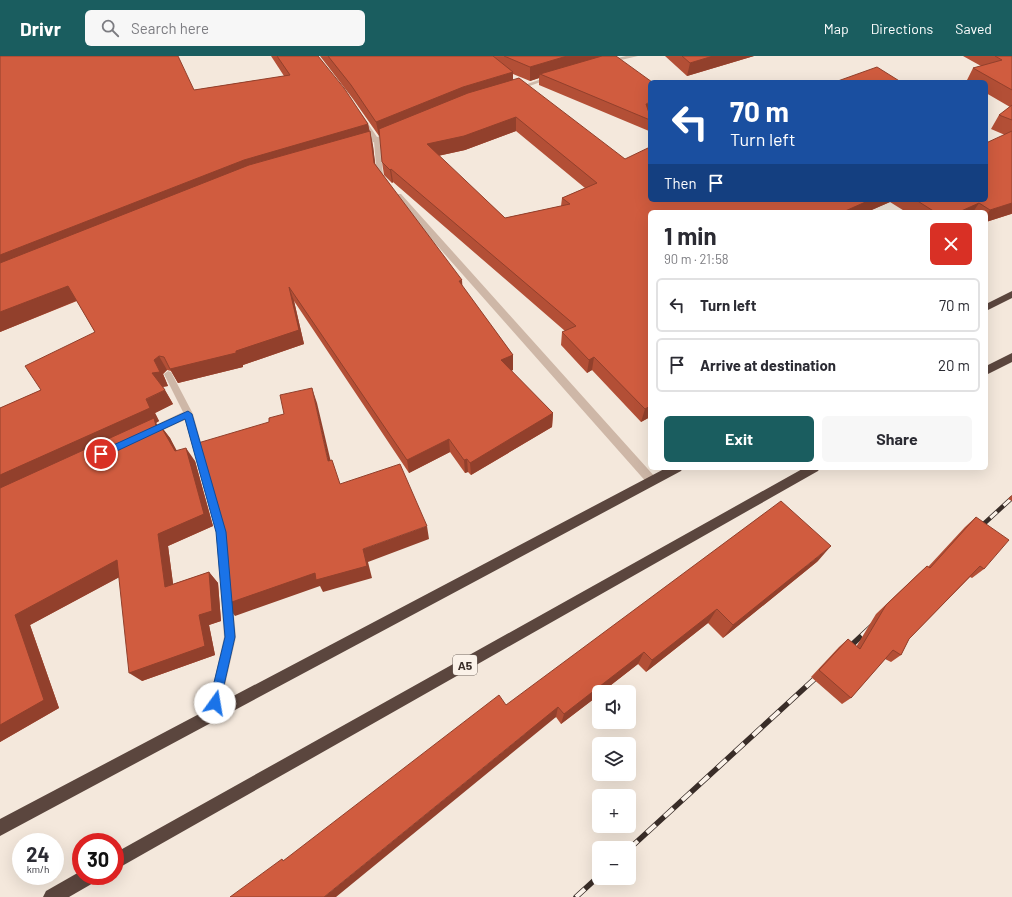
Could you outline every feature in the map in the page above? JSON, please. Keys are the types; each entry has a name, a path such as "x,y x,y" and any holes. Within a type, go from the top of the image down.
{"highway":[{"path":"988,307 1012,294"},
{"path":"988,370 1012,357"},
{"path":"0,828 672,470"},
{"name":"A5","path":"124,857 810,470"},
{"path":"52,897 73,885"}],"street":[{"path":"603,62 634,56"},
{"path":"512,90 557,76"},
{"path":"355,108 377,141 380,176 652,481"},
{"path":"355,147 377,141 397,132"},
{"path":"168,374 188,414 221,532 230,637 212,716"},
{"path":"138,438 188,414"}],"building":[{"path":"0,56 178,56 194,90 290,75 277,56 318,56 344,88 368,124 244,160 0,255"},
{"path":"328,56 493,56 513,72 463,87 376,122 351,85"},
{"path":"504,56 567,56 530,67"},
{"path":"602,56 616,56 649,80 648,80 648,103 646,104 648,119 540,74"},
{"path":"682,56 713,56 690,63"},
{"path":"995,56 1012,56 1012,90 973,68 1002,60"},
{"path":"877,67 898,80 841,80"},
{"path":"519,78 625,159 648,148 648,202 866,202 848,210 648,210 648,407 645,409 594,357 589,360 562,332 576,326 382,162 379,129 468,93","holes":["516,117 597,183 562,198 570,204 505,218 427,144 464,136"]},
{"path":"1012,105 1012,120 999,115"},
{"path":"370,131 374,163 462,280 459,281 513,355 501,360 553,413 470,463 467,459 464,460 449,439 407,460 289,287 299,330 236,351 236,353 170,369 164,357 159,356 154,360 160,372 152,373 165,390 146,399 150,408 0,475 0,408 41,390 25,366 95,332 68,286 0,312 0,263 249,165"},
{"path":"1012,131 1012,203 990,210 979,203 963,210 932,210 919,202 988,202 988,142"},
{"path":"312,388 328,461 332,460 340,484 400,464 427,526 363,549 367,566 316,580 315,573 226,604 222,566 228,564 217,507 215,508 198,443 269,422 269,418 284,414 280,395"},
{"path":"154,418 156,426 160,425 175,451 186,448 204,514 158,534 165,587 209,572 212,611 199,615 205,646 129,673 117,560 15,615 44,700 0,725 0,488"},
{"path":"781,501 831,546 733,625 717,609 652,660 644,652 601,685 592,685 592,692 564,714 558,707 324,897 230,897 282,859 283,861 499,695 506,705"},
{"path":"976,517 1009,540 984,569 980,566 909,639 901,655 893,650 851,698 819,670 848,639 860,649 886,605 927,566 930,568"}],"railway":[{"path":"977,530 1012,498"},
{"path":"844,652 872,626"},
{"path":"636,843 822,672"},
{"path":"576,897 592,882"}],"route":[{"path":"101,454 188,414 221,532 230,637 215,703"}]}
